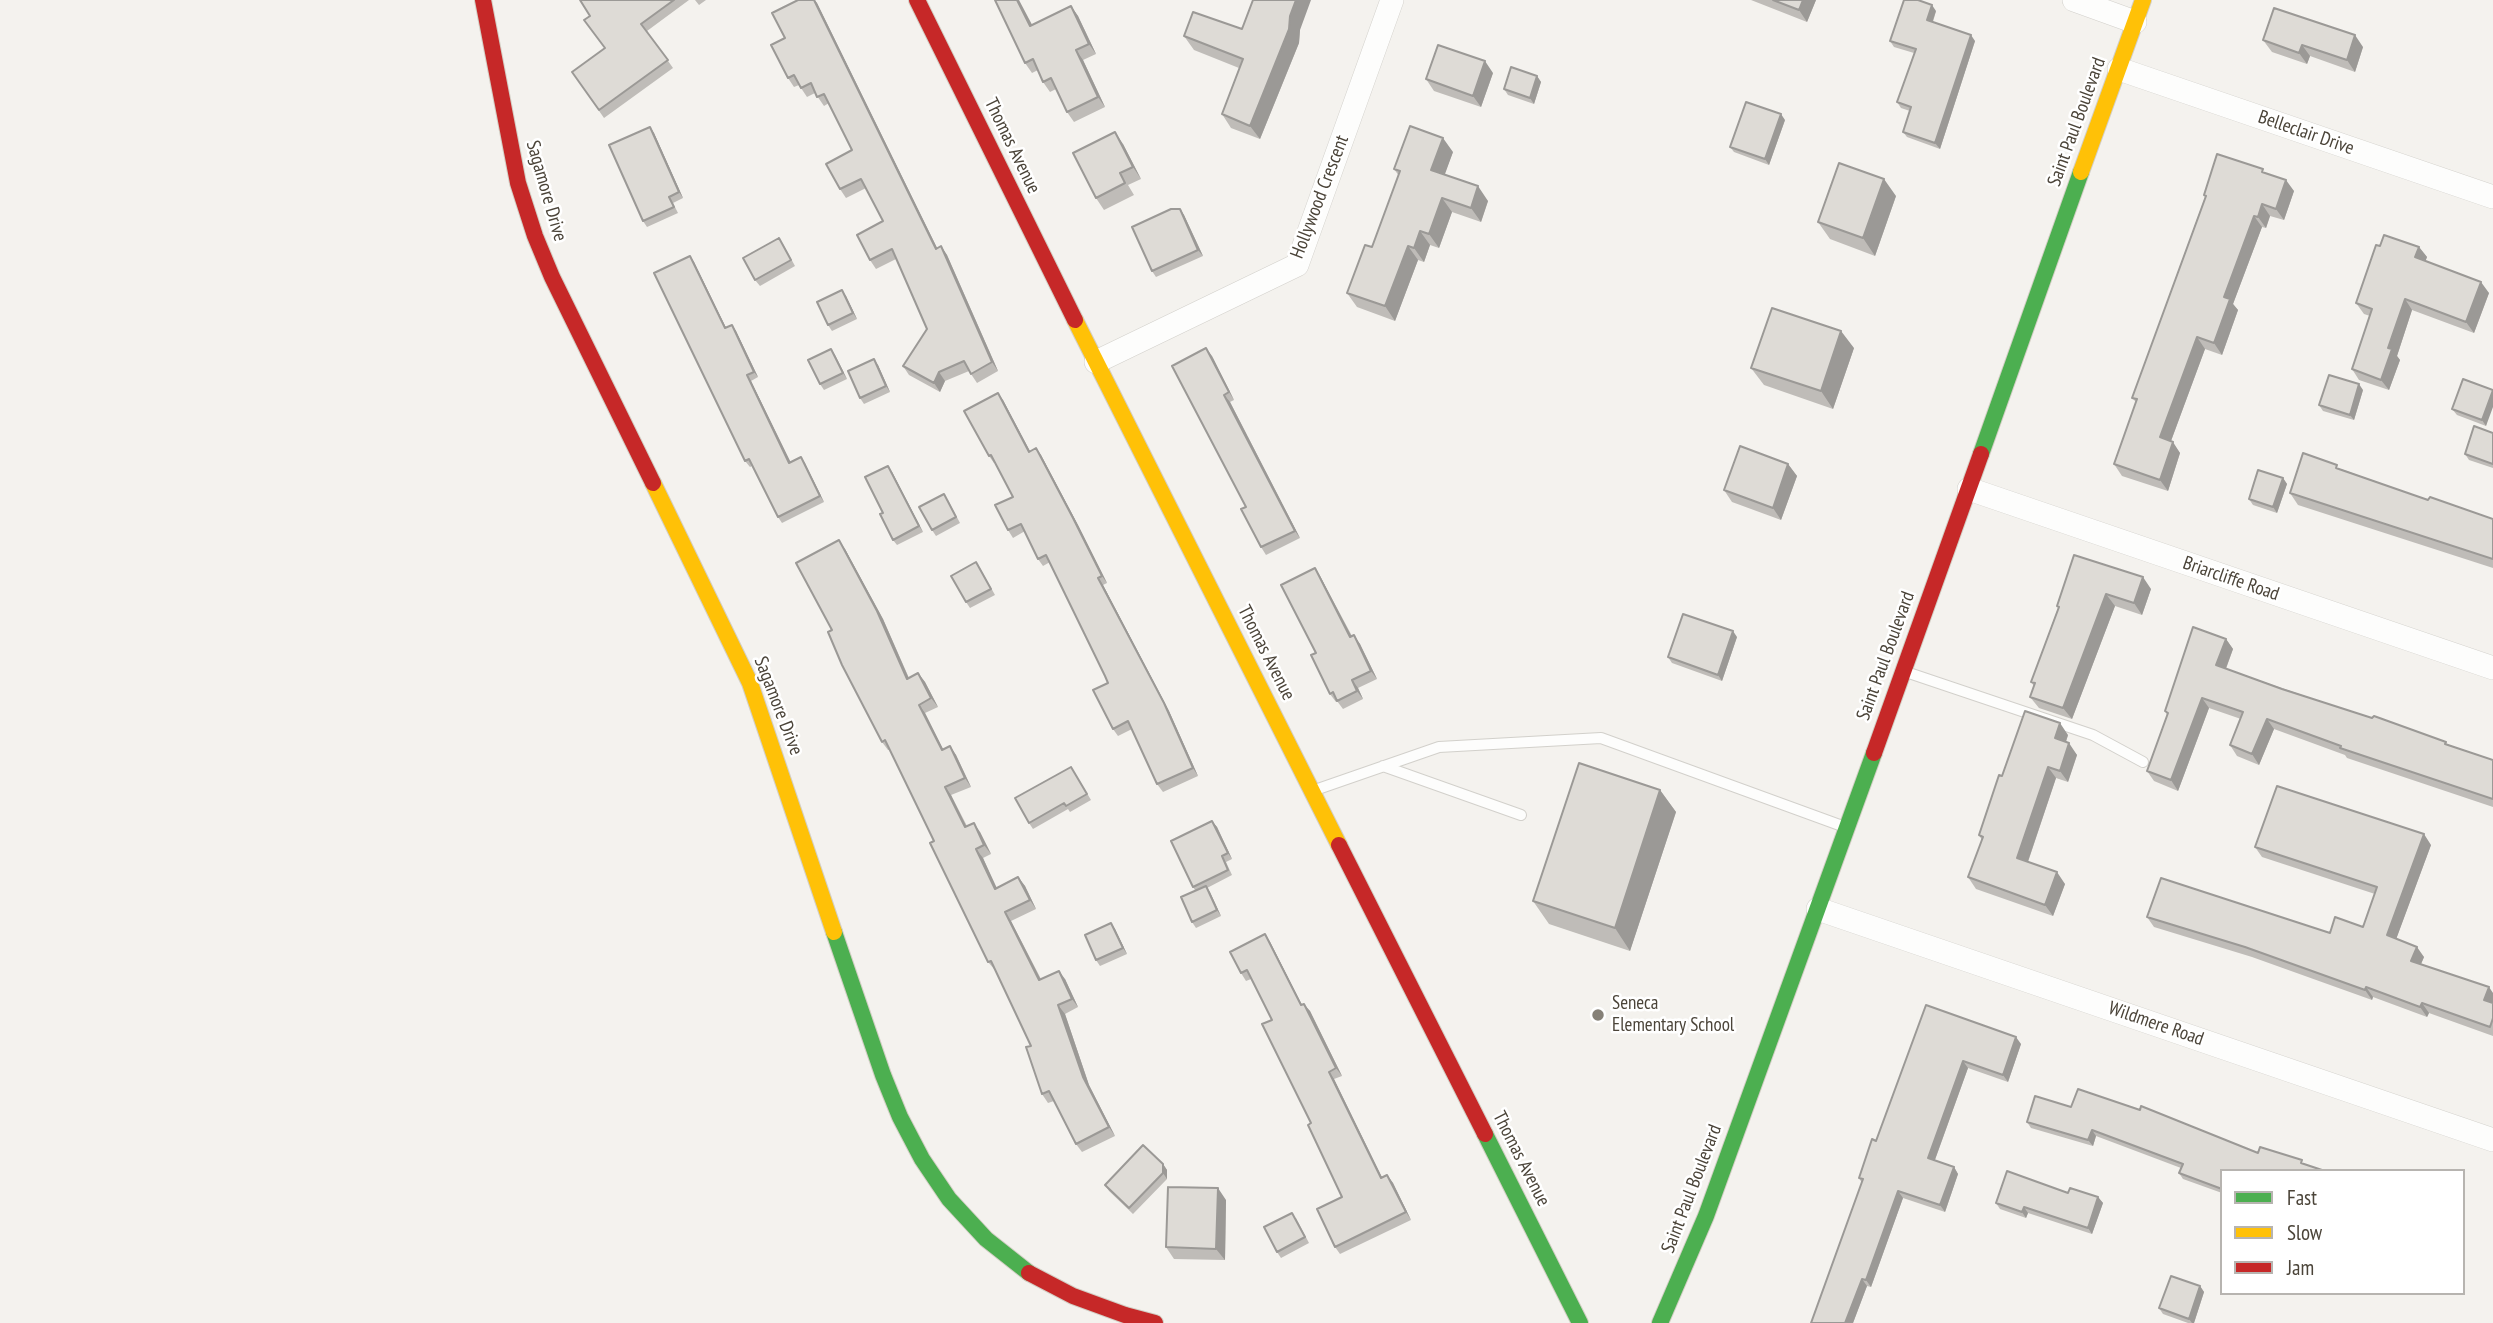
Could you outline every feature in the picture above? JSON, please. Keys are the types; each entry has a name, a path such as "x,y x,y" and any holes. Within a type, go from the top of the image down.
{"street":[{"name":"Sagamore Drive","path":"483,0 518,183 535,236 552,277 750,683 883,1075 906,1128 922,1159 949,1199 986,1239 1031,1274 1073,1296 1155,1323"},
{"name":"Thomas Avenue","path":"917,0 1096,362 1580,1323"},
{"name":"Hollywood Crescent","path":"1096,362 1297,265 1392,0"},
{"path":"2074,0 2139,11"},
{"name":"Saint Paul Boulevard","path":"1660,1323 1706,1216 2139,11"},
{"name":"Belleclair Drive","path":"2119,69 2493,197"},
{"name":"Briarcliffe Road","path":"1969,489 2493,668"},
{"name":"Wildmere Road","path":"1818,909 2493,1140"}],"lane":[{"path":"1904,671 2093,735 2143,762"},
{"path":"1312,791 1439,747 1601,738 1847,828"},
{"path":"1383,766 1521,815"}],"building":[{"path":"580,0 674,0 641,24 668,60 599,110 572,72 605,48 584,20 590,16"},
{"path":"798,0 814,0 936,249 941,246 992,362 971,374 964,361 939,372 934,383 903,366 927,329 892,249 870,260 857,235 883,221 861,179 840,189 826,164 852,150 824,94 817,97 811,83 801,88 794,75 788,78 771,45 785,38 772,13"},
{"path":"995,0 1017,0 1030,26 1071,6 1089,44 1076,50 1098,97 1067,112 1051,78 1043,82 1033,59 1025,63"},
{"path":"1253,0 1296,0 1289,29 1250,126 1222,114 1243,59 1184,36 1193,12 1242,29"},
{"path":"1773,0 1803,0 1799,10"},
{"path":"1904,0 1918,0 1932,5 1927,20 1971,35 1935,143 1903,132 1911,107 1897,102 1916,49 1890,41"},
{"path":"2274,8 2355,35 2347,60 2302,45 2299,53 2263,40"},
{"path":"1438,45 1485,61 1473,96 1426,79"},
{"path":"1511,67 1537,76 1530,98 1504,89"},
{"path":"1746,102 1781,114 1765,159 1730,147"},
{"path":"1410,126 1443,138 1431,170 1478,186 1471,208 1442,198 1429,234 1420,231 1414,248 1408,246 1385,306 1347,293 1365,245 1372,247 1400,171 1394,169"},
{"path":"650,127 679,192 669,197 674,207 643,221 609,145"},
{"path":"1115,132 1133,167 1120,173 1125,183 1096,198 1073,153"},
{"path":"2217,154 2263,169 2262,172 2286,180 2276,209 2262,204 2258,217 2254,216 2224,297 2230,299 2214,343 2197,337 2160,437 2173,442 2160,480 2114,464 2137,399 2132,398 2206,196 2204,195"},
{"path":"1839,163 1884,179 1863,238 1818,222"},
{"path":"1171,209 1180,209 1198,250 1152,271 1132,227"},
{"path":"2384,235 2419,247 2415,257 2481,282 2466,322 2405,299 2388,348 2392,349 2381,380 2352,369 2372,309 2356,303 2376,245 2380,246"},
{"path":"779,238 791,260 755,280 743,258"},
{"path":"690,256 725,328 732,325 754,372 747,375 789,463 801,457 820,496 778,517 749,459 745,461 654,273"},
{"path":"842,290 853,313 828,325 817,302"},
{"path":"1772,308 1841,331 1821,391 1751,368"},
{"path":"1206,348 1229,392 1224,395 1295,531 1261,547 1241,509 1246,507 1172,366"},
{"path":"831,349 843,373 820,384 808,360"},
{"path":"874,359 886,386 860,398 848,371"},
{"path":"2329,375 2359,384 2350,415 2319,405"},
{"path":"2463,379 2493,390 2482,420 2452,409"},
{"path":"998,393 1029,452 1036,448 1073,518 1102,576 1098,578 1164,703 1193,768 1157,784 1128,721 1113,729 1093,690 1108,683 1046,555 1038,559 1021,524 1008,530 995,505 1013,497 964,411"},
{"path":"2474,426 2493,433 2493,464 2465,454"},
{"path":"1740,446 1788,464 1773,508 1724,490"},
{"path":"2303,453 2337,465 2336,468 2428,500 2430,497 2493,519 2493,559 2290,493"},
{"path":"888,466 919,526 893,540 865,477"},
{"path":"2258,470 2283,478 2273,507 2249,499"},
{"path":"944,494 956,517 932,530 919,507"},
{"path":"839,540 877,611 907,679 918,673 931,698 919,705 942,750 950,746 965,778 945,787 965,827 974,823 984,845 976,849 995,889 1018,877 1030,900 1005,912 1039,980 1059,971 1072,999 1058,1005 1083,1077 1109,1127 1076,1144 1049,1091 1042,1094 1026,1047 1031,1046 930,843 934,841 885,740 882,742 842,665 828,632 832,630 796,563"},
{"path":"2074,555 2143,577 2134,603 2106,594 2063,708 2030,697 2035,683 2031,682 2059,607 2057,606"},
{"path":"976,562 991,589 966,602 951,576"},
{"path":"1315,568 1350,637 1354,635 1371,671 1352,680 1357,691 1337,701 1333,692 1330,694 1311,655 1316,653 1281,585"},
{"path":"1683,614 1733,631 1718,675 1668,657"},
{"path":"2193,627 2226,639 2216,665 2282,689 2372,718 2374,716 2493,760 2493,799 2340,748 2341,746 2267,719 2252,754 2230,745 2243,712 2202,698 2171,780 2147,771 2168,713 2165,711"},
{"path":"2025,711 2060,723 2055,738 2069,743 2060,771 2048,767 2017,858 2057,872 2045,905 1968,877 1983,837 1979,835 1999,775 2002,776"},
{"name":"Seneca Elementary School","path":"1579,763 1660,790 1615,928 1533,901"},
{"path":"1071,767 1087,794 1066,806 1064,803 1029,823 1015,798"},
{"path":"2277,786 2424,834 2387,935 2417,947 2411,961 2489,987 2484,1000 2493,1003 2490,1027 2422,1003 2420,1007 2366,987 2365,990 2245,947 2147,917 2161,878 2330,933 2335,917 2363,927 2377,887 2255,847"},
{"path":"1212,821 1228,853 1222,856 1228,870 1193,887 1171,841"},
{"path":"1206,886 1217,910 1192,922 1181,897"},
{"path":"1111,923 1123,948 1096,960 1085,935"},
{"path":"1265,934 1336,1068 1329,1072 1381,1178 1387,1175 1406,1212 1335,1247 1317,1209 1342,1197 1308,1125 1311,1123 1262,1024 1272,1020 1247,970 1241,973 1230,952"},
{"path":"1926,1005 2016,1037 2003,1075 1963,1061 1928,1158 1954,1167 1940,1205 1898,1191 1866,1280 1862,1279 1845,1323 1811,1323 1863,1179 1859,1178 1872,1139 1876,1141"},
{"path":"2078,1089 2140,1110 2141,1106 2258,1153 2260,1147 2302,1160 2301,1163 2319,1169 2220,1169 2220,1188 2179,1173 2183,1164 2092,1130 2088,1140 2027,1122 2035,1096 2071,1107"},
{"path":"1143,1145 1163,1164 1163,1173 1129,1208 1105,1185"},
{"path":"2007,1171 2068,1193 2070,1188 2098,1197 2088,1228 2024,1207 2022,1212 1996,1203"},
{"path":"1168,1187 1218,1188 1216,1249 1166,1247"},
{"path":"1292,1213 1305,1237 1277,1252 1264,1227"},
{"path":"2171,1276 2200,1286 2189,1319 2159,1308"}],"traffic: fast":[{"path":"1981,454 2081,172"},
{"path":"1660,1323 1706,1216 1874,753"},
{"path":"834,932 883,1075 900,1117 922,1159 949,1199 986,1239 1029,1273"},
{"path":"1485,1134 1580,1323"}],"traffic: slow":[{"path":"2081,172 2143,0"},
{"path":"1075,320 1339,845"},
{"path":"653,483 750,683 834,932"}],"traffic: jam":[{"path":"483,0 518,183 535,236 552,277 653,483"},
{"path":"917,0 1075,320"},
{"path":"1874,753 1981,454"},
{"path":"1339,845 1485,1134"},
{"path":"1029,1273 1073,1296 1155,1323"}],"place":[{"name":"Seneca Elementary School","path":"1598,1015"}]}
